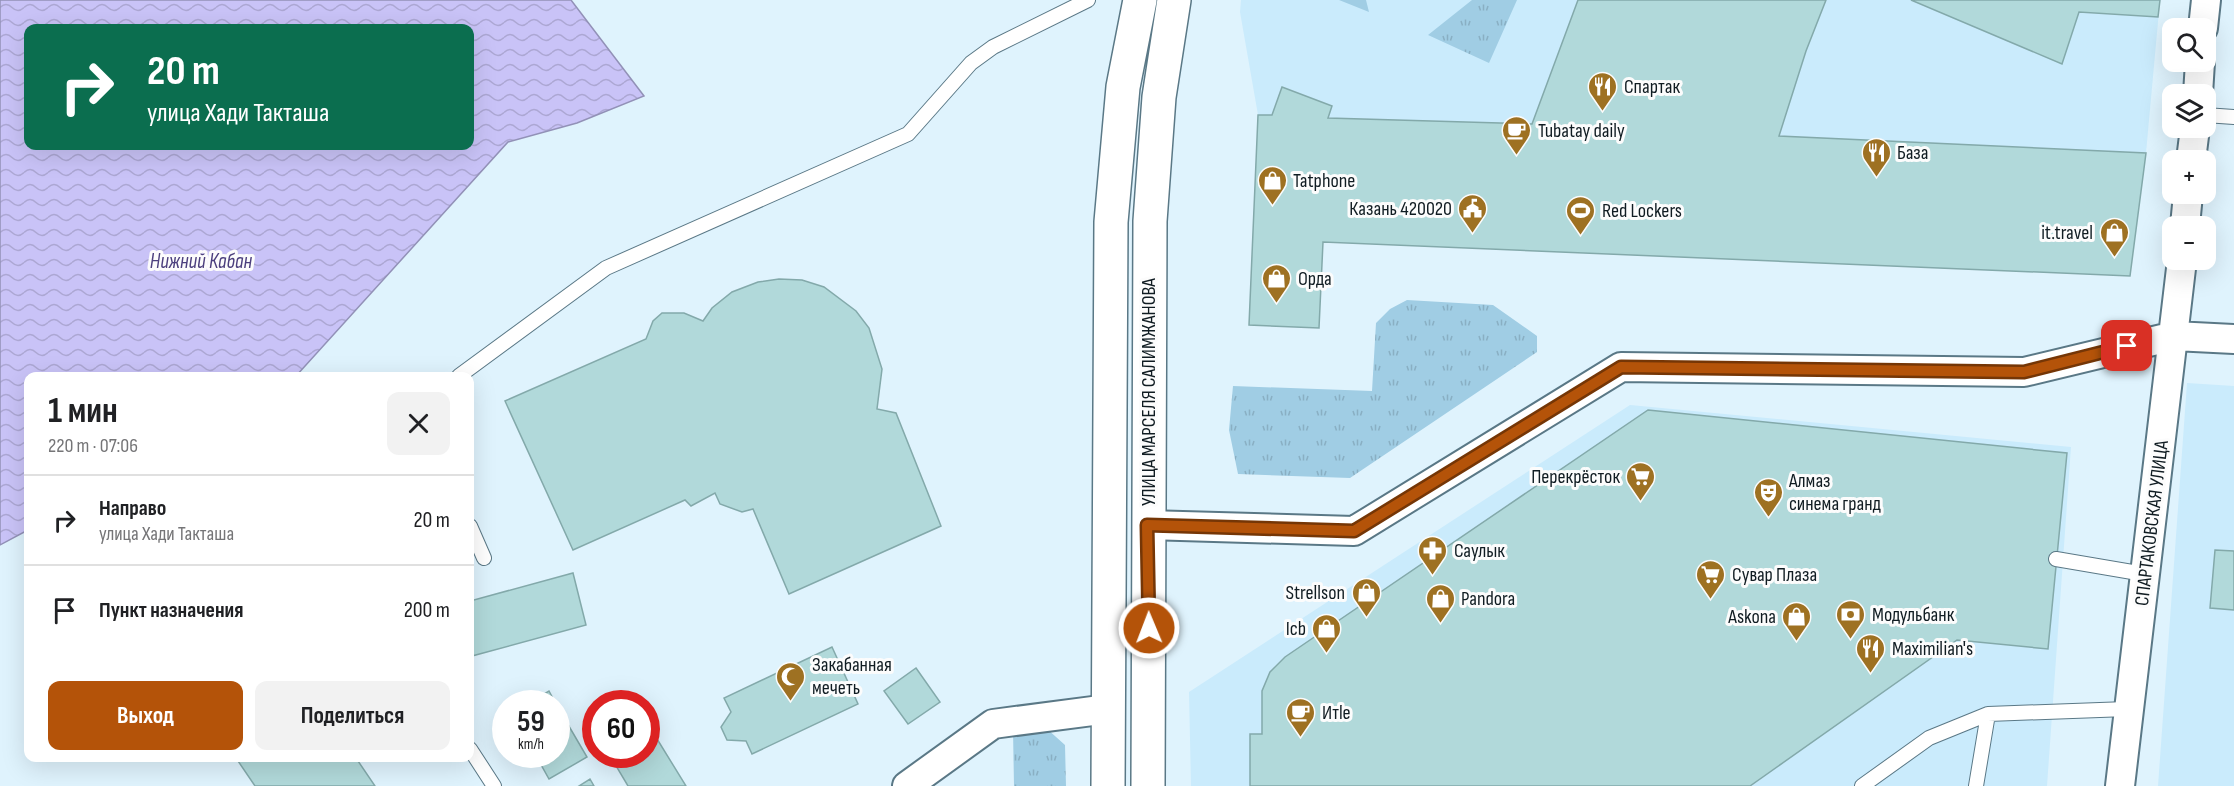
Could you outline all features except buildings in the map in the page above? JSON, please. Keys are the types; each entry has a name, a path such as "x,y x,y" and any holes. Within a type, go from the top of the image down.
{"main road":[{"path":"1108,786 1111,222 1123,87 1140,0"},
{"name":"УЛИЦА МАРСЕЛЯ САЛИМЖАНОВА","path":"1148,786 1147,525 1150,221 1160,97 1174,0"}],"street":[{"path":"2204,18 2205,0"},
{"name":"СПАРТАКОВСКАЯ УЛИЦА","path":"2120,786 2127,709 2181,270"},
{"path":"1147,525 1354,531 1621,367 2024,372 2174,336 2234,339"},
{"path":"907,786 993,724 1108,709"}],"lane":[{"path":"464,372 606,268 909,134 971,63 993,47 1088,0"},
{"path":"2216,116 2234,117"},
{"path":"474,535 484,558"},
{"path":"2056,559 2144,574"},
{"path":"1862,786 1929,738 1988,714 2127,709"},
{"path":"1976,786 1988,714"},
{"path":"474,755 494,786"}],"shaded area":[{"path":"1241,0 2160,0 2146,153 2130,276 1323,242 1249,325 1258,115 1240,12"},
{"path":"2187,383 2234,386 2234,786 2158,786"},
{"name":"Сувар Плаза","path":"1630,405 2071,447 2047,786 1191,786 1189,692"}],"green space":[{"path":"1339,0 1366,0 1369,12"},
{"path":"1472,0 1517,0 1489,63 1428,35"},
{"path":"1407,300 1493,305 1537,336 1537,352 1350,478 1238,474 1229,430 1233,386 1372,391 1376,323 1390,309"},
{"path":"1046,728 1065,745 1066,786 1014,786 1013,730"}],"water":[{"name":"Нижний Кабан","path":"0,0 571,0 644,96 577,123 508,142 300,372 24,372 24,532 0,545"}],"place":[{"name":"Спартак","path":"1603,112"},
{"name":"Tubatay daily","path":"1517,156"},
{"name":"База","path":"1876,178"},
{"name":"Tatphone","path":"1272,206"},
{"name":"Казань 420020","path":"1473,234"},
{"name":"Red Lockers","path":"1581,236"},
{"name":"it.travel","path":"2114,258"},
{"name":"Орда","path":"1277,304"},
{"name":"Перекрёсток","path":"1641,502"},
{"name":"Алмаз синема гранд","path":"1768,518"},
{"name":"Саулык","path":"1433,576"},
{"name":"Сувар Плаза","path":"1711,600"},
{"name":"Strellson","path":"1366,618"},
{"name":"Pandora","path":"1440,624"},
{"name":"Модульбанк","path":"1851,640"},
{"name":"Askona","path":"1797,642"},
{"name":"Icb","path":"1327,654"},
{"name":"Maximilian's","path":"1871,674"},
{"name":"Закабанная мечеть","path":"791,702"},
{"name":"Итle","path":"1301,738"}],"route":[{"path":"1149,628 1147,525 1354,531 1621,367 2024,372 2127,346"}]}
